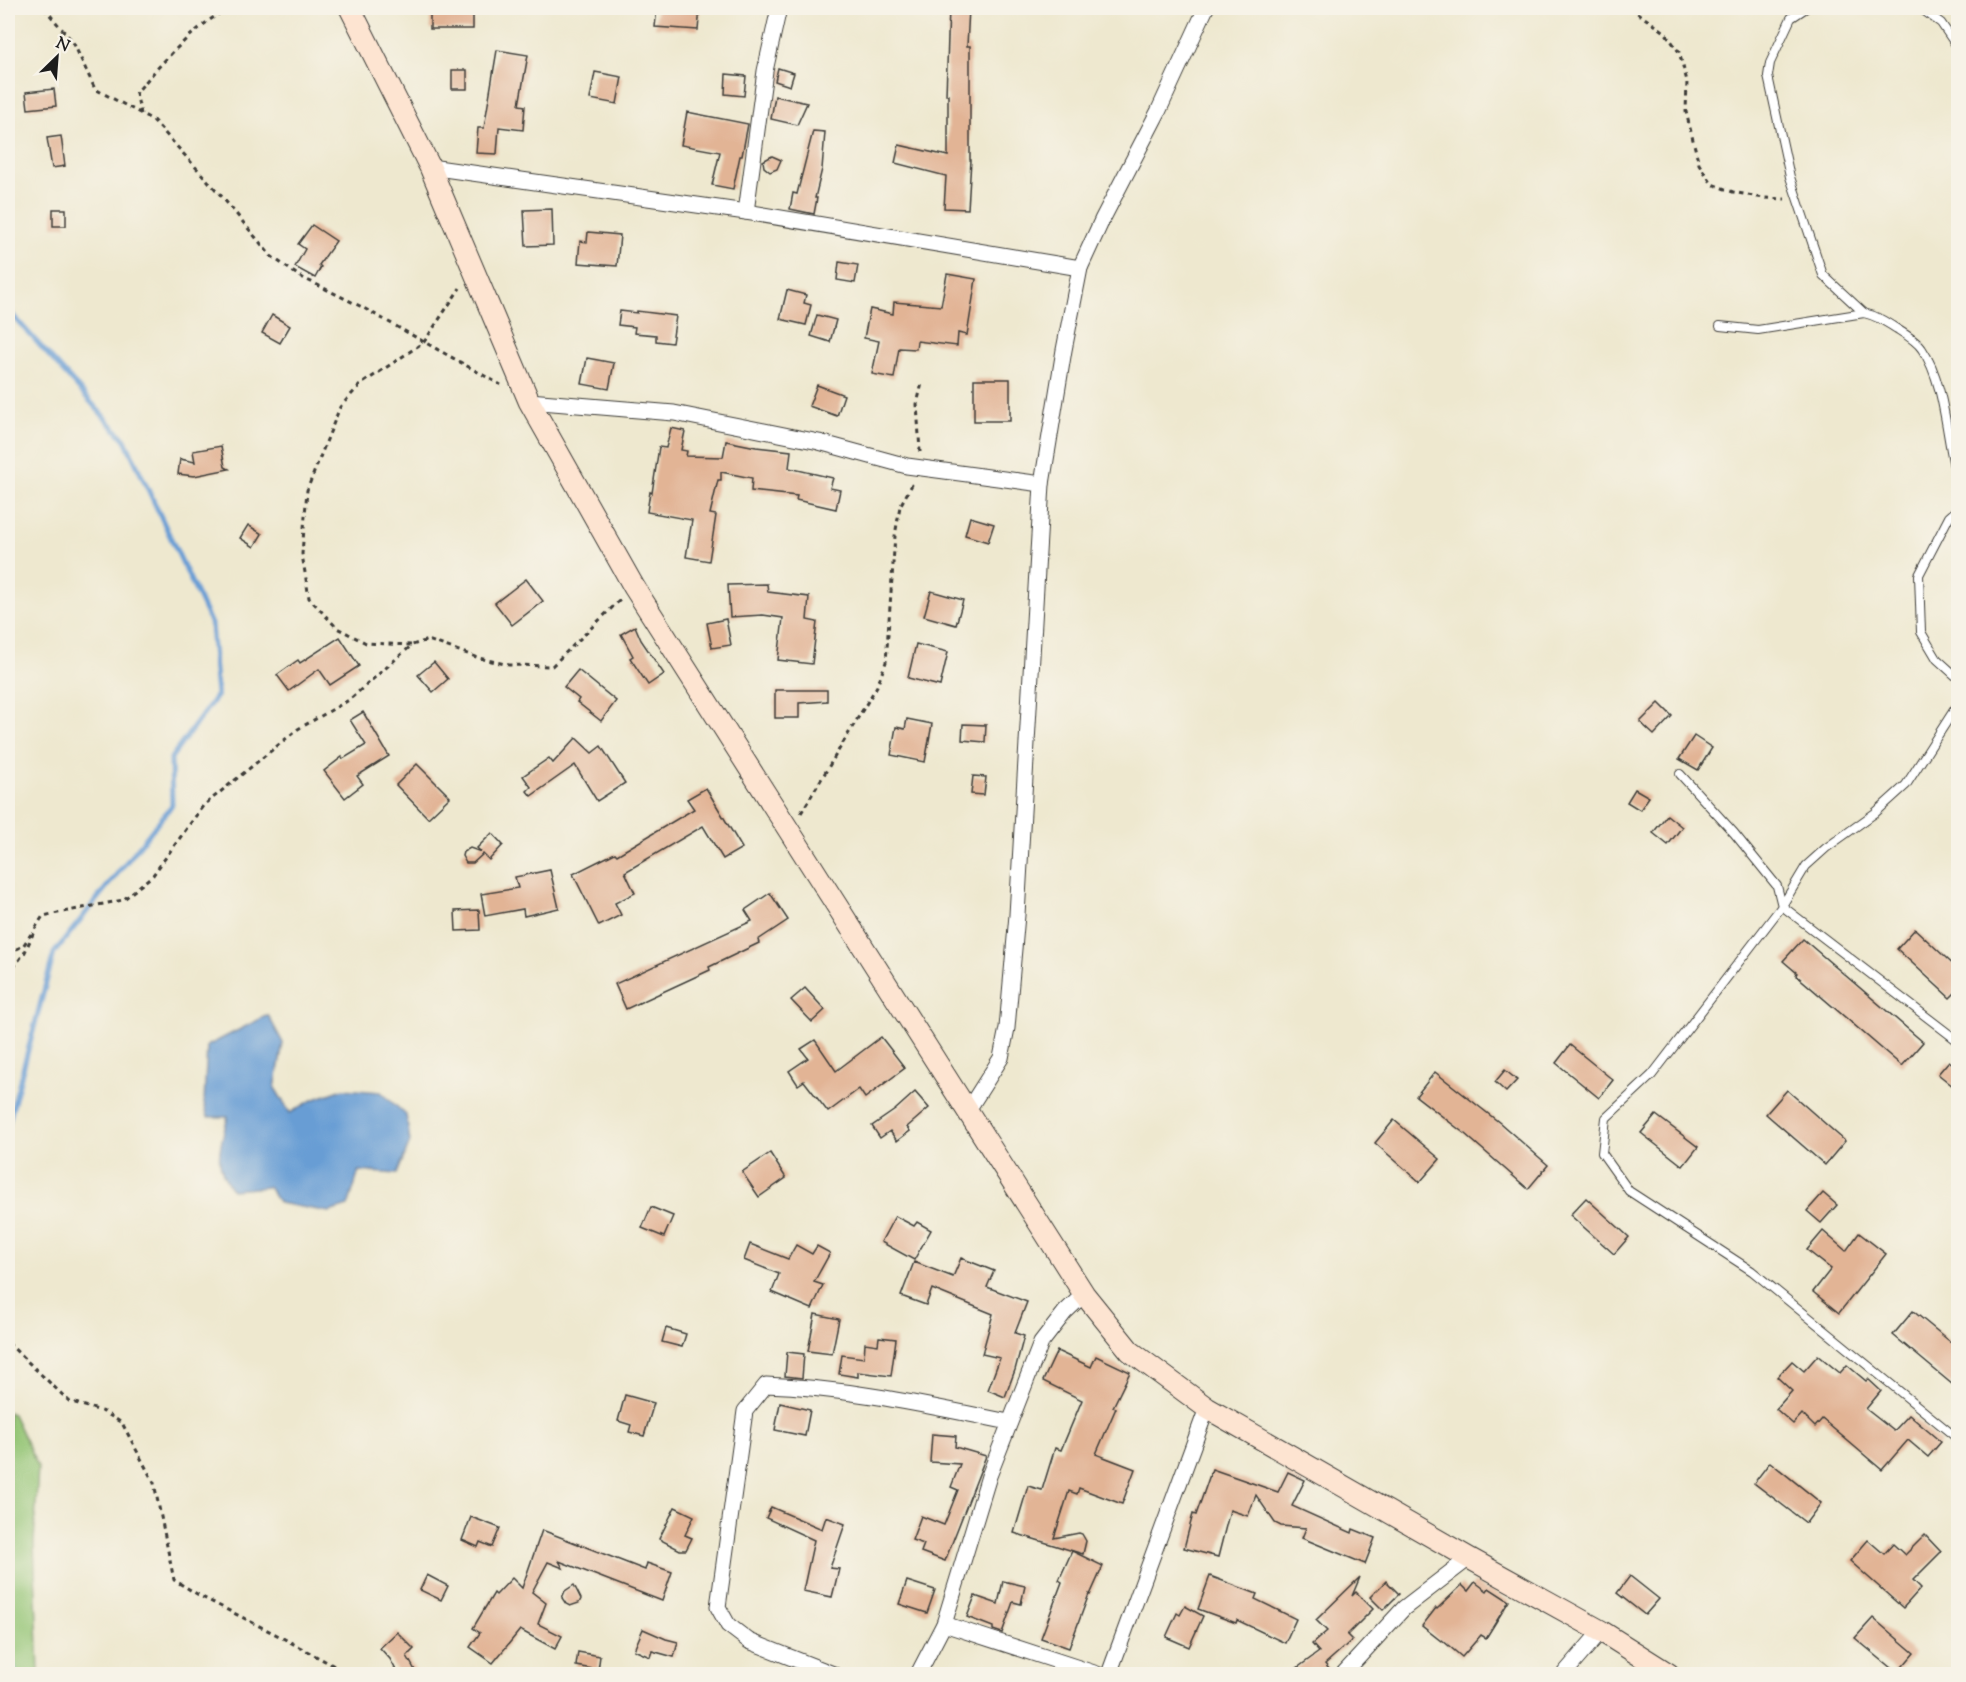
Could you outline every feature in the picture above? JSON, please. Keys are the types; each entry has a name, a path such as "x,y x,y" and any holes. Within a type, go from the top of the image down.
{"main road":[{"path":"350,8 430,166 529,401 634,586 1084,1294 1130,1352 1207,1408 1601,1631 1669,1674"}],"street":[{"path":"746,212 765,71 779,8"},
{"path":"968,1110 1001,1059 1007,1028 1018,891 1042,484 1080,268 1102,219 1158,112 1206,8"},
{"path":"430,166 746,212 1080,268"},
{"path":"529,401 674,413 819,442 907,466 1042,484"},
{"path":"918,1674 944,1624 989,1476 1041,1343 1065,1312 1084,1294"},
{"path":"833,1674 749,1641 728,1625 718,1607 745,1411 766,1385 797,1386 874,1395 1009,1422"},
{"path":"1109,1674 1207,1408"},
{"path":"1343,1674 1404,1608 1469,1558"},
{"path":"944,1624 1097,1674"},
{"path":"1564,1674 1601,1631"}],"lane":[{"path":"1806,8 1791,18 1770,63 1768,76 1790,177 1823,275 1864,313"},
{"path":"1920,8 1941,23 1959,48"},
{"path":"1720,326 1758,330 1864,313 1878,316 1921,347 1936,375 1953,466 1959,483"},
{"path":"1959,509 1949,517 1919,574 1921,632 1937,660 1959,678"},
{"path":"1958,707 1906,785 1875,813 1826,848 1806,866 1782,906 1652,1075 1606,1118 1602,1153 1629,1191 1752,1271 1959,1440"},
{"path":"1680,774 1734,832 1776,885 1782,906 1959,1041"}],"path":[{"path":"44,8 73,42 95,89 153,120 178,146 271,256 299,276 360,306 529,401"},
{"path":"141,114 136,93 167,57 205,22 228,8"},
{"path":"1630,8 1665,32 1679,52 1687,81 1686,112 1699,165 1712,184 1733,192 1763,198 1797,199"},
{"path":"473,270 424,342 360,385 340,407 307,490 302,554 309,598 337,628 366,643 412,645 428,640 479,658 509,665 552,666 634,586"},
{"path":"790,833 877,686 886,662 895,536 900,506 921,468 917,404 921,383"},
{"path":"8,953 23,946 43,916 123,900 153,875 203,806 298,729 349,700 412,645"},
{"path":"8,975 26,952 36,927"},
{"path":"8,1343 69,1401 104,1412 122,1423 153,1483 174,1580 349,1674"}],"green space":[{"path":"8,1412 13,1414 38,1467 34,1543 39,1674 8,1674"}],"water":[{"path":"268,1015 283,1043 275,1088 290,1113 312,1100 343,1089 381,1092 406,1115 410,1142 397,1174 359,1171 348,1206 329,1212 279,1203 268,1187 232,1190 222,1171 219,1154 228,1117 208,1117 204,1103 207,1046"}],"building":[{"path":"430,8 473,8 473,29 430,29"},
{"path":"657,8 700,8 698,30 655,27"},
{"path":"949,8 969,8 967,46 970,46 971,160 968,209 944,208 946,176 895,163 899,145 948,156 948,95 946,95"},
{"path":"497,50 528,55 519,105 525,106 523,130 499,127 497,154 476,153 478,128 484,128"},
{"path":"778,68 794,73 790,86 775,81"},
{"path":"452,70 467,70 467,89 452,89"},
{"path":"595,72 622,77 617,104 590,99"},
{"path":"726,74 746,76 744,96 725,94"},
{"path":"54,89 56,106 28,109 26,92"},
{"path":"775,96 807,103 797,125 771,119"},
{"path":"687,112 748,124 733,189 712,185 720,152 681,145"},
{"path":"813,131 825,132 822,169 815,198 817,198 814,214 790,209 793,193 797,194"},
{"path":"61,136 65,166 52,168 47,138"},
{"path":"772,156 781,160 777,169 770,172 764,167 763,161"},
{"path":"53,209 66,209 66,226 53,226"},
{"path":"552,209 553,245 526,246 524,210"},
{"path":"312,225 336,241 319,265 321,267 315,278 295,267 305,249 298,244"},
{"path":"588,232 620,235 617,266 578,263 580,241 587,242"},
{"path":"839,262 858,265 855,283 837,280"},
{"path":"947,274 976,279 967,335 958,333 957,346 917,341 916,349 899,348 894,378 872,374 879,341 864,338 870,309 893,314 894,302 941,306"},
{"path":"787,290 806,295 804,303 811,305 806,325 780,319"},
{"path":"620,311 676,316 672,343 656,341 656,335 634,333 635,327 618,325"},
{"path":"272,315 290,326 280,343 262,333"},
{"path":"817,315 836,320 830,342 811,336"},
{"path":"587,358 614,363 609,389 582,384"},
{"path":"974,379 1010,379 1010,421 974,421"},
{"path":"817,385 844,395 837,416 809,406"},
{"path":"671,428 685,431 681,450 687,451 686,456 723,457 726,441 791,451 789,468 833,478 830,488 840,490 836,509 796,500 797,496 751,491 752,478 721,472 721,480 718,480 710,514 716,515 709,561 686,557 692,520 647,512 659,447 666,448"},
{"path":"221,446 225,467 229,469 194,476 178,474 180,459 195,462 193,451"},
{"path":"970,517 994,524 988,542 965,535"},
{"path":"248,525 262,534 254,547 240,538"},
{"path":"526,579 543,601 512,625 495,603"},
{"path":"767,584 768,592 809,597 807,620 817,622 812,664 778,660 783,618 763,615 730,617 728,585"},
{"path":"931,591 963,600 956,625 924,616"},
{"path":"726,619 731,645 712,648 707,623"},
{"path":"635,626 641,640 664,674 648,685 630,658 633,656 621,634"},
{"path":"340,637 359,666 330,685 319,669 289,691 277,675 298,660 300,663"},
{"path":"916,644 948,652 940,686 908,678"},
{"path":"434,662 448,679 433,692 418,675"},
{"path":"578,670 616,701 601,721 577,702 579,699 564,687"},
{"path":"775,690 827,690 827,701 799,703 799,718 775,718"},
{"path":"1659,703 1672,716 1654,735 1640,722"},
{"path":"363,712 389,756 357,776 363,784 345,798 324,771 342,757 343,759 366,745 350,720"},
{"path":"907,719 932,724 925,762 891,755 896,727 905,729"},
{"path":"963,724 986,725 985,742 962,740"},
{"path":"1694,736 1712,748 1698,770 1679,759"},
{"path":"576,738 592,753 601,746 625,783 597,801 575,765 531,796 527,791 531,787 523,776 549,758 553,763"},
{"path":"417,764 450,797 428,818 396,785"},
{"path":"973,776 986,777 984,795 971,794"},
{"path":"706,788 742,848 723,859 703,826 625,872 635,893 615,903 621,915 599,926 573,874 615,853 617,855 694,809 687,799"},
{"path":"1635,789 1649,797 1640,810 1627,802"},
{"path":"1667,815 1682,827 1668,845 1653,833"},
{"path":"492,833 503,845 489,860 483,854 473,863 466,863 462,856 463,852 470,848 481,852 477,848"},
{"path":"550,870 559,908 524,916 523,909 485,916 481,894 518,888 515,877"},
{"path":"770,893 788,920 758,940 759,943 709,967 710,970 626,1009 615,984 752,921 745,910"},
{"path":"479,910 480,930 456,931 455,911"},
{"path":"1915,929 1959,970 1959,989 1950,998 1897,949"},
{"path":"1803,939 1923,1042 1902,1066 1796,975 1797,973 1783,961"},
{"path":"805,988 825,1010 812,1022 791,1000"},
{"path":"881,1037 905,1068 865,1098 859,1089 828,1112 804,1081 798,1085 789,1071 808,1058 801,1049 815,1040 836,1071"},
{"path":"1570,1045 1613,1080 1599,1098 1556,1063"},
{"path":"1949,1061 1959,1069 1959,1091 1938,1074"},
{"path":"1505,1070 1517,1080 1506,1092 1495,1082"},
{"path":"1435,1072 1500,1123 1548,1165 1528,1189 1465,1134 1416,1096"},
{"path":"1787,1090 1845,1141 1825,1165 1766,1114"},
{"path":"915,1092 929,1108 907,1127 910,1131 897,1141 890,1131 880,1138 872,1126"},
{"path":"1656,1115 1698,1147 1683,1166 1641,1133"},
{"path":"1394,1120 1440,1159 1420,1182 1375,1143"},
{"path":"770,1153 786,1178 759,1197 742,1172"},
{"path":"1823,1193 1837,1205 1821,1223 1807,1211"},
{"path":"1586,1198 1629,1237 1614,1254 1570,1215"},
{"path":"651,1207 673,1216 664,1237 642,1228"},
{"path":"895,1216 914,1226 917,1222 931,1230 914,1260 881,1242"},
{"path":"1823,1231 1846,1251 1859,1233 1886,1254 1839,1313 1813,1292 1831,1269 1807,1250"},
{"path":"750,1244 788,1259 796,1245 812,1254 817,1246 830,1253 814,1282 823,1285 812,1309 772,1292 779,1274 744,1260"},
{"path":"961,1258 994,1271 987,1287 1027,1302 1015,1333 1024,1336 1005,1397 988,1390 1000,1358 982,1354 993,1314 932,1289 926,1305 901,1296 914,1262 953,1277"},
{"path":"1913,1311 1959,1349 1959,1390 1893,1335"},
{"path":"815,1314 839,1319 832,1354 808,1351"},
{"path":"666,1328 686,1334 682,1347 662,1342"},
{"path":"879,1337 896,1339 891,1376 858,1372 858,1377 839,1374 842,1355 864,1358 865,1343 878,1345"},
{"path":"1057,1351 1091,1367 1096,1356 1130,1372 1113,1407 1116,1408 1096,1454 1135,1469 1122,1504 1079,1488 1077,1494 1069,1491 1054,1538 1082,1534 1086,1541 1083,1554 1014,1533 1028,1486 1042,1490 1055,1448 1061,1450 1082,1400 1043,1381"},
{"path":"787,1352 804,1354 802,1378 785,1376"},
{"path":"1818,1355 1840,1373 1847,1365 1881,1391 1866,1409 1894,1431 1909,1415 1941,1442 1928,1457 1908,1440 1882,1470 1822,1419 1815,1427 1802,1414 1793,1424 1776,1409 1792,1391 1777,1377 1792,1361 1804,1371"},
{"path":"625,1395 654,1403 644,1436 629,1432 631,1425 618,1421"},
{"path":"780,1403 810,1410 805,1436 775,1430"},
{"path":"932,1434 956,1436 955,1447 986,1456 945,1561 921,1552 924,1544 912,1540 921,1516 944,1525 958,1490 951,1487 960,1464 930,1462"},
{"path":"1770,1462 1821,1503 1806,1523 1754,1483"},
{"path":"1212,1469 1278,1492 1288,1472 1305,1480 1292,1506 1352,1533 1353,1529 1375,1538 1365,1564 1302,1538 1306,1528 1281,1526 1275,1523 1256,1495 1248,1516 1230,1510 1218,1557 1184,1548 1193,1514 1196,1515"},
{"path":"675,1507 694,1516 685,1535 692,1538 686,1550 680,1550 659,1539"},
{"path":"771,1507 822,1529 826,1517 845,1524 830,1568 839,1569 832,1597 803,1591 814,1540 766,1518"},
{"path":"471,1517 500,1528 492,1547 480,1542 478,1547 462,1540"},
{"path":"542,1530 645,1570 647,1563 672,1572 662,1601 559,1561 563,1568 548,1562 532,1592 546,1603 538,1624 562,1636 555,1649 520,1630 493,1663 470,1647 480,1633 473,1628 494,1593 496,1595 512,1578 522,1588"},
{"path":"1925,1535 1941,1552 1913,1580 1921,1588 1903,1608 1850,1561 1868,1540 1884,1554 1893,1544 1905,1555"},
{"path":"1072,1551 1103,1566 1089,1594 1069,1648 1041,1638 1062,1582 1059,1580"},
{"path":"427,1575 448,1586 441,1600 420,1590"},
{"path":"1210,1576 1257,1594 1255,1599 1296,1619 1285,1643 1237,1620 1236,1623 1198,1609"},
{"path":"1630,1576 1659,1599 1645,1615 1617,1593"},
{"path":"1360,1577 1352,1596 1356,1592 1373,1609 1347,1635 1352,1640 1325,1664 1333,1674 1289,1674 1319,1652 1312,1644 1327,1631 1316,1620"},
{"path":"907,1581 935,1590 927,1613 899,1604"},
{"path":"1003,1581 1025,1586 1021,1604 1013,1602 1002,1633 967,1617 975,1596 998,1604"},
{"path":"1386,1581 1399,1594 1383,1610 1370,1597"},
{"path":"1475,1582 1487,1591 1489,1588 1509,1601 1486,1638 1481,1635 1462,1657 1422,1626 1436,1608 1462,1585 1468,1591"},
{"path":"574,1585 581,1599 579,1603 570,1606 562,1598 565,1591"},
{"path":"1185,1606 1203,1616 1189,1647 1166,1637 1177,1613 1180,1615"},
{"path":"1873,1618 1914,1653 1897,1673 1855,1638"},
{"path":"643,1629 678,1642 674,1657 652,1651 650,1657 634,1650"},
{"path":"397,1632 414,1649 407,1656 417,1674 398,1674 390,1659 380,1648"},
{"path":"578,1652 600,1656 598,1670 576,1666"}],"waterway":[{"path":"8,310 125,440 211,624 217,695 171,758 172,805 54,953 8,1125"},
{"path":"8,1646 15,1674"}]}
